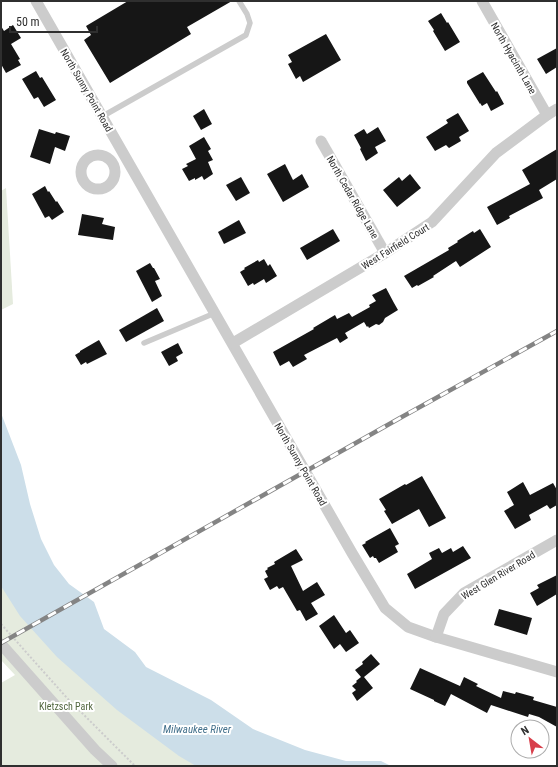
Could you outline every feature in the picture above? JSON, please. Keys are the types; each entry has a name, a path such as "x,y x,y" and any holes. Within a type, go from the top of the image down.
{"street":[{"name":"North Sunny Point Road","path":"36,1 385,608 408,627 436,637 557,672"},
{"name":"North Hyacinth Lane","path":"482,1 547,115"},
{"name":"West Fairfield Court","path":"233,344 385,253 432,222 496,153 557,109"},
{"name":"North Cedar Ridge Lane","path":"321,141 385,253"},
{"path":"113,164 126,157"},
{"name":"West Glen River Road","path":"436,637 444,614 464,593 557,540"},
{"path":"1,644 95,750 112,766"}],"lane":[{"path":"103,116 246,35 250,23 239,1"},
{"path":"144,343 215,313"}],"path":[{"path":"1,624 67,698 134,766"}],"green space":[{"path":"6,188 13,304 1,310 1,191"},
{"name":"Kletzsch Park","path":"1,507 87,646 278,766 1,766 1,683 15,675 1,660"}],"water":[{"name":"Milwaukee River","path":"1,413 21,465 30,504 41,539 54,565 69,584 94,602 104,629 135,652 146,667 211,700 253,729 305,750 346,761 381,761 391,766 196,766 179,756 117,710 57,657 20,616 1,586"}],"building":[{"path":"128,1 232,1 187,27 191,34 110,83 84,40 91,35 86,26"},
{"path":"441,13 460,42 445,51 428,21"},
{"path":"13,25 21,38 11,44 20,59 18,60 21,65 6,73 1,64 1,26 4,31"},
{"path":"326,34 341,60 303,82 300,76 296,79 288,64 292,62 288,55"},
{"path":"557,48 557,67 546,74 537,59"},
{"path":"36,71 40,78 42,77 56,100 44,107 38,97 34,99 22,79"},
{"path":"483,72 496,92 497,91 504,104 491,111 487,103 482,106 480,104 467,83 467,81"},
{"path":"204,109 212,124 201,130 193,116"},
{"path":"458,113 469,131 459,137 461,141 449,148 446,145 435,151 426,137 448,123 446,120"},
{"path":"378,127 386,141 375,147 378,153 366,161 354,135 364,129 367,134"},
{"path":"39,129 55,134 56,132 70,136 65,151 55,147 50,164 30,157"},
{"path":"204,137 211,149 208,151 213,160 208,162 213,174 204,180 202,176 195,180 195,178 189,181 182,169 188,166 186,164 196,159 189,146"},
{"path":"557,149 557,179 539,190 543,198 509,216 510,218 497,225 487,207 530,184 522,170"},
{"path":"285,164 293,180 302,174 309,187 283,202 267,174"},
{"path":"410,174 421,188 397,207 383,190 399,177 402,181"},
{"path":"241,177 250,193 236,201 226,185"},
{"path":"45,186 64,212 52,220 49,216 45,218 32,194"},
{"path":"82,214 104,218 102,224 115,227 113,240 78,235"},
{"path":"239,220 246,233 224,244 218,232"},
{"path":"333,229 340,241 307,260 300,248"},
{"path":"480,229 491,247 460,267 456,261 433,276 434,277 412,288 404,276 449,250 448,248 473,231 474,233"},
{"path":"264,259 268,266 270,264 277,276 266,283 264,279 254,285 253,283 248,286 240,272 258,260 259,262"},
{"path":"150,263 160,279 155,281 162,296 152,302 136,271"},
{"path":"386,288 398,310 385,318 379,325 376,324 369,328 364,322 345,333 348,338 340,343 337,338 304,355 307,359 293,367 289,361 280,366 273,352 314,329 313,328 335,315 337,319 349,313 352,317 370,307 369,305 376,301 372,295"},
{"path":"157,308 164,321 126,342 119,330"},
{"path":"99,340 107,354 87,364 86,362 81,365 75,355"},
{"path":"178,343 183,353 176,357 178,361 169,366 161,352"},
{"path":"422,476 446,518 429,527 419,509 392,524 379,499"},
{"path":"523,482 530,495 553,483 557,490 557,505 550,509 547,505 529,515 531,520 515,529 504,511 514,505 507,492"},
{"path":"390,528 399,544 395,546 398,552 379,563 373,556 370,558 362,545"},
{"path":"463,546 471,558 415,589 407,574 432,559 429,553 439,548 442,553 451,548 453,552"},
{"path":"296,549 303,560 291,566 303,591 317,582 325,595 311,603 318,614 306,621 300,610 297,611 283,587 279,589 277,586 270,590 264,579 268,577 265,571 268,569 267,568"},
{"path":"557,575 557,594 537,606 530,593 539,588 537,585"},
{"path":"499,609 532,618 527,635 494,625"},
{"path":"334,615 346,633 350,630 359,643 346,652 340,644 334,649 319,626"},
{"path":"371,654 380,664 364,677 373,688 357,701 352,693 356,690 352,686 361,677 355,670 363,664 362,662"},
{"path":"420,668 460,686 464,677 478,684 476,686 501,698 503,691 515,694 516,692 534,697 533,700 557,707 557,727 550,723 550,719 543,719 529,714 528,717 491,705 487,713 451,694 445,706 410,689"}],"railway":[{"path":"1,643 557,331"}]}
